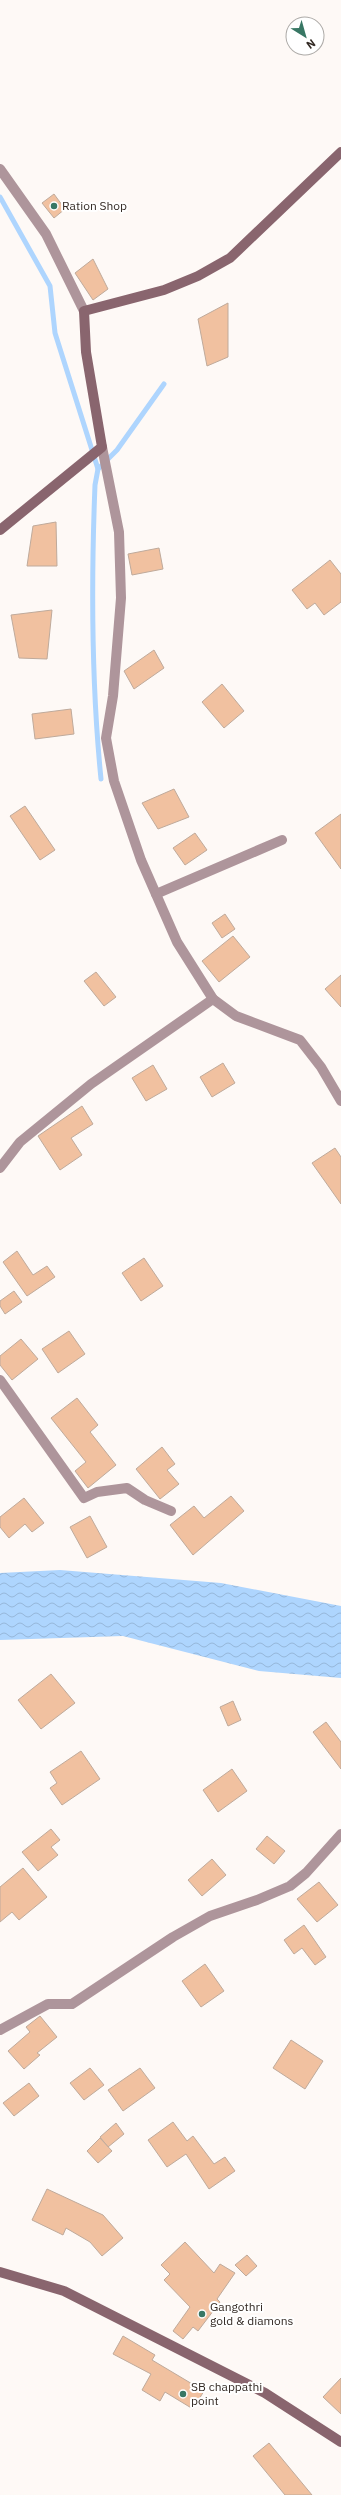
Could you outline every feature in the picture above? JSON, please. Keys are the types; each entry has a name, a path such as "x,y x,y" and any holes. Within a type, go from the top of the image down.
{"main road":[{"path":"0,530 98,453 86,352 84,311 164,290 198,276 230,258 341,152"},
{"path":"0,2272 64,2291 265,2394 341,2442"}],"street":[{"path":"0,169 46,234 84,311"},
{"path":"98,453 107,466 119,532 121,598 113,696 106,738 114,781 140,860 177,942 213,999 236,1016 300,1040 321,1067 341,1101"},
{"path":"156,894 282,840"},
{"path":"0,1168 20,1142 91,1084 213,999"},
{"path":"0,1380 50,1453 84,1498 97,1492 127,1488 145,1500 171,1511"},
{"path":"0,2030 48,2004 72,2004 173,1937 210,1916 257,1900 290,1886 306,1873 341,1834"}],"water":[{"path":"60,1570 221,1583 341,1606 341,1678 259,1671 123,1636 0,1640 0,1573"}],"building":[{"name":"Ration Shop","path":"54,194 65,209 54,218 42,203"},
{"path":"93,259 108,289 93,300 75,273"},
{"path":"228,303 228,357 207,366 198,319"},
{"path":"56,522 57,566 27,566 33,526"},
{"path":"159,548 163,569 132,575 128,554"},
{"path":"330,560 341,574 341,602 324,615 315,603 307,609 292,590"},
{"path":"52,610 47,659 19,658 11,615"},
{"path":"154,650 164,668 134,689 124,671"},
{"path":"222,684 244,711 224,728 202,702"},
{"path":"71,709 74,734 35,739 32,714"},
{"path":"174,789 189,817 158,829 142,803"},
{"path":"25,806 55,850 40,860 10,816"},
{"path":"341,814 341,869 315,833"},
{"path":"195,833 207,850 185,865 173,848"},
{"path":"225,914 235,929 222,938 212,923"},
{"path":"233,936 250,957 219,982 202,961"},
{"path":"96,972 116,997 104,1006 84,981"},
{"path":"341,975 341,1007 325,989"},
{"path":"223,1063 235,1083 212,1097 200,1077"},
{"path":"153,1065 167,1089 146,1101 132,1078"},
{"path":"82,1106 93,1124 71,1138 82,1155 60,1170 38,1136"},
{"path":"335,1148 341,1157 341,1204 312,1163"},
{"path":"17,1251 33,1275 47,1266 55,1277 27,1296 3,1262"},
{"path":"144,1258 163,1286 141,1301 122,1273"},
{"path":"14,1291 22,1302 5,1314 0,1306 0,1301"},
{"path":"69,1331 85,1354 58,1373 42,1349"},
{"path":"21,1339 38,1359 12,1380 0,1365 0,1356"},
{"path":"77,1398 98,1425 90,1432 116,1465 88,1488 75,1471 86,1462 51,1418"},
{"path":"162,1447 175,1464 167,1470 179,1484 160,1499 136,1469"},
{"path":"231,1496 244,1511 193,1555 170,1525 194,1506 204,1518"},
{"path":"24,1498 44,1523 32,1532 25,1524 9,1538 0,1527 0,1517"},
{"path":"90,1516 107,1547 87,1558 70,1527"},
{"path":"51,1674 75,1703 41,1729 18,1700"},
{"path":"233,1701 241,1720 228,1726 220,1707"},
{"path":"326,1722 341,1742 341,1769 313,1732"},
{"path":"81,1751 100,1779 62,1805 50,1788 57,1783 50,1772"},
{"path":"232,1769 247,1791 218,1812 203,1790"},
{"path":"51,1829 60,1840 51,1847 58,1855 38,1871 22,1852"},
{"path":"267,1836 285,1851 274,1864 256,1849"},
{"path":"212,1859 226,1875 202,1896 188,1880"},
{"path":"23,1868 47,1897 19,1920 12,1912 0,1922 0,1887"},
{"path":"319,1882 338,1905 317,1922 297,1899"},
{"path":"304,1925 326,1957 315,1965 302,1948 294,1954 284,1940"},
{"path":"205,1964 224,1991 201,2007 182,1981"},
{"path":"40,2016 57,2037 37,2053 40,2055 24,2069 8,2051 30,2032 26,2027"},
{"path":"291,2040 323,2061 305,2089 273,2068"},
{"path":"90,2068 104,2085 84,2100 70,2083"},
{"path":"140,2068 155,2088 123,2111 108,2090"},
{"path":"29,2083 39,2096 14,2116 3,2103"},
{"path":"173,2122 187,2141 193,2136 214,2164 225,2157 235,2171 209,2189 186,2154 167,2167 148,2140"},
{"path":"116,2123 124,2134 108,2147 100,2137"},
{"path":"100,2138 112,2151 98,2163 87,2151"},
{"path":"47,2189 103,2215 123,2238 102,2256 90,2242 66,2228 63,2235 32,2220"},
{"path":"185,2242 214,2273 220,2264 235,2273 217,2299 220,2302 198,2331 193,2327 183,2339 173,2331 190,2307 164,2280 170,2274 161,2265"},
{"path":"247,2255 257,2266 246,2276 235,2265"},
{"path":"123,2336 155,2355 152,2360 204,2391 193,2409 165,2392 160,2401 142,2390 151,2374 113,2354"},
{"path":"341,2378 341,2414 323,2397"},
{"path":"269,2443 312,2495 285,2495 253,2456"}],"waterway":[{"path":"0,197 50,286 55,333 98,469"},
{"path":"101,779 95,705 93,632 95,485 98,469 117,450 164,384"}],"place":[{"name":"Ration Shop","path":"54,206"},
{"name":"Gangothri gold & diamons","path":"202,2314"},
{"name":"SB chappathi point","path":"183,2394"}]}
